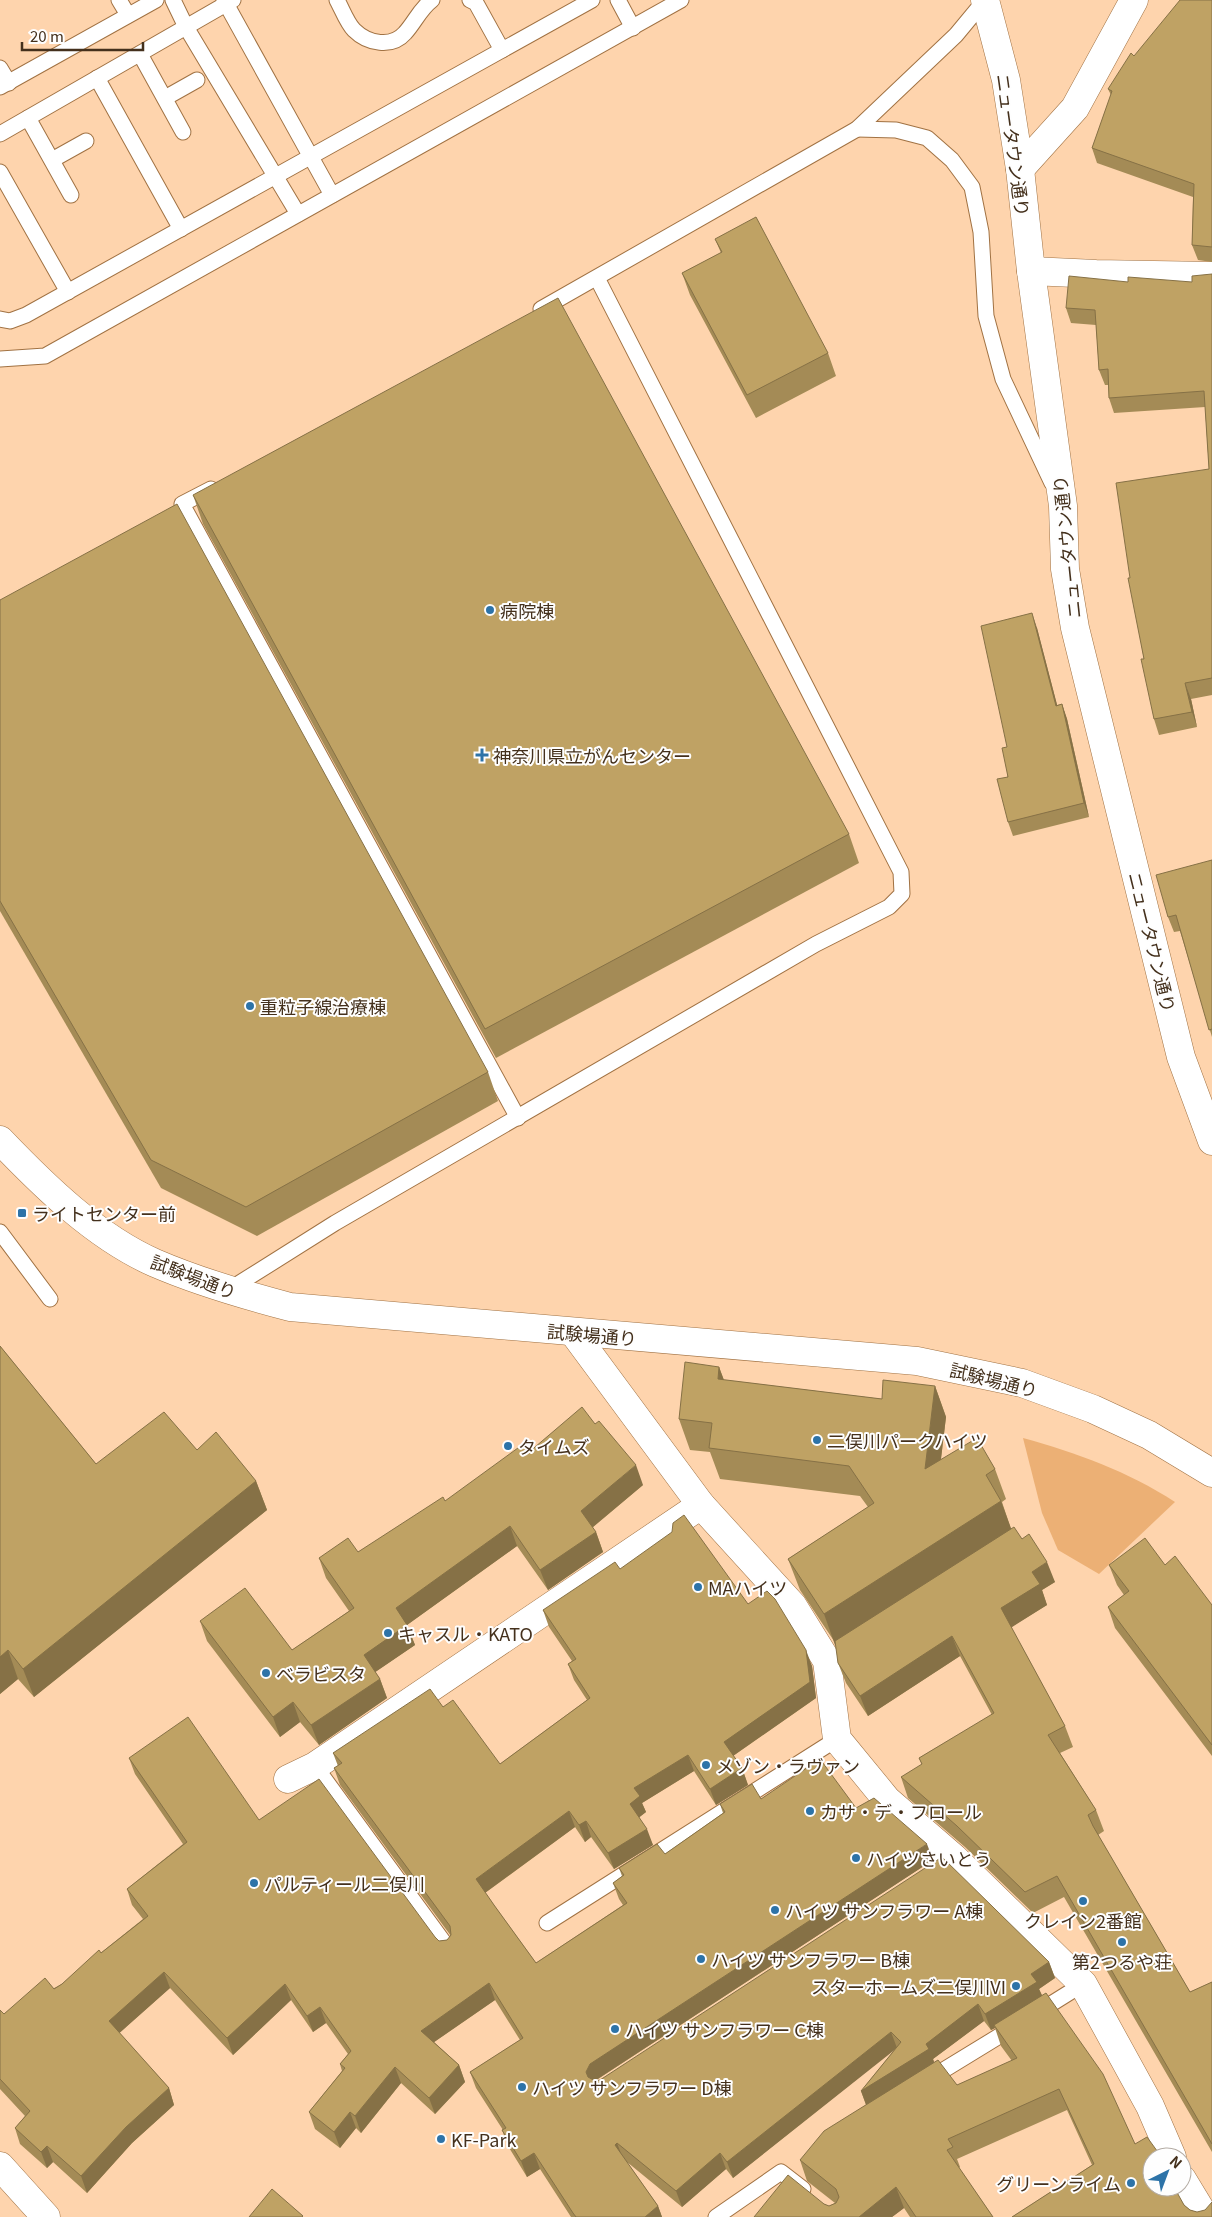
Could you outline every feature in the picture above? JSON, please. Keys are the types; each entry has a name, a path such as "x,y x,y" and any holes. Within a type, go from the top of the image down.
{"street":[{"name":"ニュータウン通り","path":"985,0 1006,80 1020,169 1030,271 1063,506 1065,569 1075,628 1181,1057 1212,1141"},
{"path":"1020,169 1075,108 1134,0"},
{"path":"1030,271 1212,276"},
{"name":"試験場通り","path":"0,1140 39,1181 100,1231 154,1263 227,1291 290,1307 917,1361 1022,1383 1093,1409 1149,1435 1212,1473"},
{"path":"573,1332 702,1505 793,1606 835,1656 837,1739 887,1800 945,1863 1083,1984 1150,2106 1168,2147"},
{"path":"288,1778 315,1766 702,1505"},
{"path":"0,2166 46,2217"},
{"path":"1192,2196 1205,2217"}],"lane":[{"path":"119,0 128,15"},
{"path":"0,68 4,85 156,0"},
{"path":"173,0 186,27 298,214"},
{"path":"337,0 354,30 373,42 394,42 405,33 423,6 432,0"},
{"path":"470,0 476,3 502,50"},
{"path":"0,319 10,321 26,315 502,50 566,6 592,0"},
{"path":"618,0 633,28"},
{"path":"0,359 44,356 633,28 659,5 681,0"},
{"path":"526,317 857,129 956,35 985,0"},
{"path":"0,134 228,1 332,195"},
{"path":"140,54 183,132"},
{"path":"97,78 181,229"},
{"path":"165,98 197,80"},
{"path":"28,118 71,194"},
{"path":"857,129 896,130 927,138 952,160 972,187 981,232 986,316 1003,379 1063,506"},
{"path":"52,160 86,141"},
{"path":"0,172 68,292"},
{"path":"227,1291 335,1223 816,944 889,907 902,894 901,872 596,278"},
{"path":"225,481 182,504 518,1118"},
{"path":"0,1232 50,1299"},
{"path":"547,1923 837,1739"},
{"path":"315,1766 448,1948"},
{"path":"916,2088 1083,1984"},
{"path":"716,2217 781,2172 816,2200"}],"shaded area":[{"path":"1023,1438 1063,1450 1120,1472 1175,1502 1099,1574 1058,1550 1042,1513"}],"building":[{"path":"1180,0 1212,0 1212,247 1192,245 1194,184 1092,148 1112,91 1108,89 1131,53 1134,56"},
{"path":"756,217 828,353 747,395 682,273 722,252 715,239"},
{"path":"1212,274 1212,678 1185,683 1192,712 1154,719 1141,659 1144,659 1128,578 1130,578 1116,483 1209,469 1204,391 1109,398 1108,369 1099,370 1095,310 1066,308 1069,276 1128,282 1128,277 1192,282 1192,276"},
{"name":"病院棟","path":"558,298 849,834 485,1029 193,495"},
{"name":"重粒子線治療棟","path":"177,504 488,1072 246,1207 151,1160 0,901 0,600"},
{"path":"1032,613 1056,706 1062,704 1084,803 1008,822 997,779 1008,777 1002,748 1007,747 981,626"},
{"path":"1212,860 1212,1029 1209,1030 1176,915 1168,917 1156,875"},
{"path":"0,1346 96,1464 164,1412 197,1450 216,1432 256,1481 23,1669 8,1650 0,1657"},
{"path":"685,1362 719,1367 718,1379 882,1399 883,1380 935,1386 925,1469 977,1438 995,1469 986,1475 1001,1501 824,1614 788,1559 874,1503 849,1466 709,1448 712,1423 679,1419"},
{"path":"582,1407 595,1424 599,1421 636,1465 581,1511 596,1532 540,1570 510,1526 396,1608 407,1625 364,1655 380,1679 311,1725 293,1702 273,1717 200,1621 245,1588 292,1650 354,1608 319,1558 348,1538 358,1552 443,1497 445,1501 522,1445 528,1453"},
{"path":"684,1515 748,1604 767,1591 775,1599 806,1650 810,1682 724,1742 742,1768 710,1789 688,1755 634,1788 640,1796 630,1804 647,1829 608,1853 586,1821 579,1825 569,1811 476,1879 536,1963 627,1903 613,1883 624,1875 619,1868 657,1844 665,1854 725,1812 720,1804 752,1784 761,1799 820,1759 856,1808 874,1798 927,1844 590,2064 586,2072 588,2077 595,2081 600,2080 942,1857 1049,1962 1031,1974 1037,1982 985,2014 978,2004 926,2044 929,2049 861,2091 901,2042 891,2032 727,2162 720,2153 676,2191 617,2143 615,2145 658,2206 645,2217 576,2217 534,2153 521,2161 502,2130 506,2128 470,2072 523,2038 489,1983 421,2031 459,2065 429,2098 395,2067 355,2116 350,2112 334,2132 309,2112 345,2068 340,2064 351,2051 320,2007 307,2016 285,1984 227,2038 164,1972 109,2021 169,2088 126,2127 81,2176 47,2146 41,2152 15,2128 30,2111 0,2079 0,2010 4,2014 45,1978 54,1989 62,1984 99,1950 101,1953 148,1916 127,1889 187,1842 129,1758 188,1717 259,1820 319,1779 435,1937 439,1941 447,1940 451,1935 450,1926 334,1768 342,1763 333,1753 430,1689 443,1707 453,1700 500,1764 590,1698 568,1664 576,1659 543,1610 615,1562 620,1569 672,1532 673,1523"},
{"path":"1014,1527 1022,1539 1029,1534 1047,1562 1032,1572 1040,1584 1001,1608 1065,1726 1048,1735 1096,1810 1088,1815 1093,1826 1190,1992 1212,1982 1212,2144 1057,1876 1025,1892 957,1826 901,1777 922,1764 919,1758 994,1713 952,1636 860,1696 838,1663 835,1641"},
{"path":"1145,1538 1165,1565 1175,1556 1212,1605 1212,1745 1108,1607 1129,1591 1109,1565"},
{"path":"1046,1993 1103,2074 1135,2144 1147,2137 1154,2147 1142,2147 1142,2197 1180,2197 1184,2205 1190,2210 1197,2212 1205,2210 1212,2202 1212,2217 1012,2217 1094,2164 1059,2089 948,2139 953,2147 947,2150 993,2217 916,2217 896,2187 859,2217 754,2217 788,2175 824,2204 829,2206 836,2203 839,2197 836,2189 800,2160 824,2131 938,2060 957,2085 1017,2058 994,2025"},
{"path":"272,2189 303,2216 249,2217"}],"place":[{"name":"病院棟","path":"490,610"},
{"name":"神奈川県立がんセンター","path":"482,755"},
{"name":"重粒子線治療棟","path":"250,1006"},
{"name":"ライトセンター前","path":"22,1213"},
{"name":"二俣川パークハイツ","path":"817,1440"},
{"name":"タイムズ","path":"508,1446"},
{"name":"MAハイツ","path":"698,1587"},
{"name":"キャスル・KATO","path":"388,1633"},
{"name":"ベラビスタ","path":"266,1673"},
{"name":"メゾン・ラヴァン","path":"706,1765"},
{"name":"カサ・デ・フロール","path":"810,1811"},
{"name":"ハイツさいとう","path":"856,1858"},
{"name":"パルティール二俣川","path":"254,1883"},
{"name":"クレイン2番館","path":"1083,1901"},
{"name":"ハイツ サンフラワー A棟","path":"775,1910"},
{"name":"第2つるや荘","path":"1122,1942"},
{"name":"ハイツ サンフラワー B棟","path":"701,1959"},
{"name":"スターホームズ二俣川VI","path":"1016,1986"},
{"name":"ハイツ サンフラワー C棟","path":"615,2029"},
{"name":"ハイツ サンフラワー D棟","path":"522,2087"},
{"name":"KF-Park","path":"441,2139"},
{"name":"グリーンライム","path":"1131,2183"}]}
